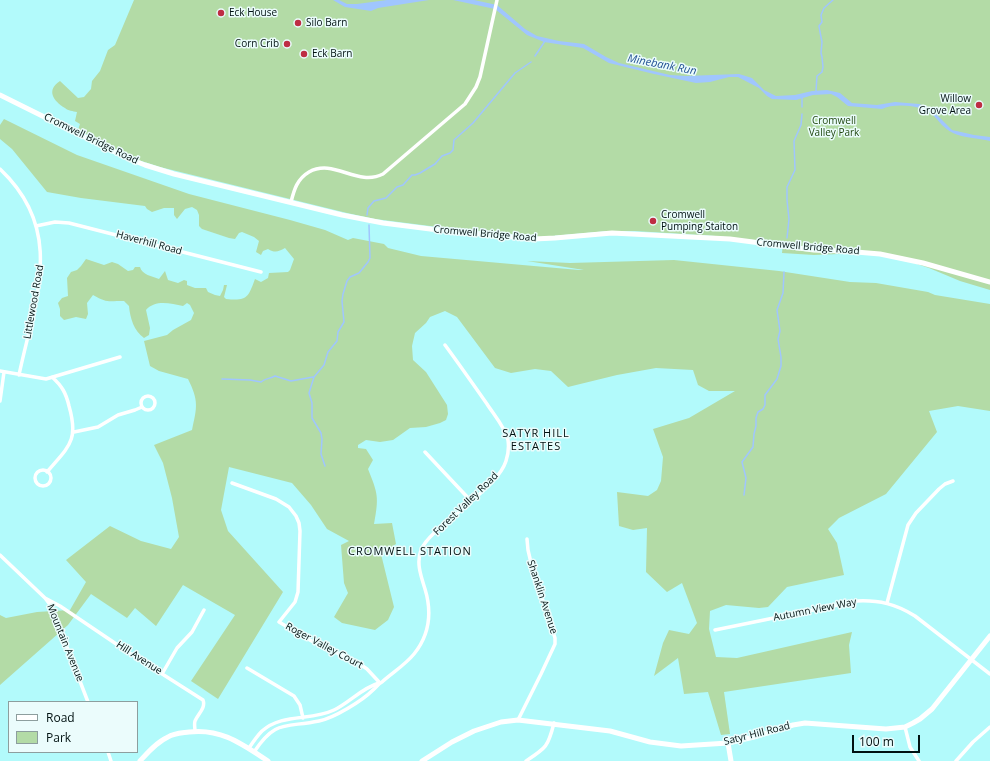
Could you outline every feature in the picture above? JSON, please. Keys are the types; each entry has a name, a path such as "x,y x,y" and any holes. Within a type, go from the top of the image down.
{"main road":[{"name":"Cromwell Bridge Road","path":"0,95 127,158 145,165 174,174 342,215 383,223 534,239 612,233 730,239 814,250 862,252 923,263 990,282"},
{"name":"Satyr Hill Road","path":"422,761 452,742 474,731 501,722 518,720 554,723 610,731 658,744 692,746 728,743 805,723 886,729 905,727 920,720 932,709 990,636"},
{"path":"140,761 166,738 178,734 195,732 227,736 249,748 268,761"},
{"path":"728,743 731,761"}],"street":[{"path":"291,202 296,183 306,174 318,168 332,168 363,178 383,174 459,110 471,96 476,87 497,0"},
{"name":"Littlewood Road","path":"0,169 27,202 36,226 41,252 40,275 19,375"},
{"name":"Haverhill Road","path":"36,226 55,222 69,223 261,272"},
{"name":"Forest Valley Road","path":"254,752 265,737 273,730 287,725 328,719 342,712 373,691 380,683 414,654 422,642 429,618 428,599 419,569 419,556 422,548 438,530 492,481 502,469 506,461 508,441 502,426 445,344"},
{"path":"0,401 2,372 46,379 120,357"},
{"path":"47,472 66,450 74,432 73,419 64,390 52,377"},
{"path":"150,396 154,399 156,406 152,409 146,410 142,407 141,402 143,398 150,396"},
{"path":"74,432 98,427 118,415 142,407"},
{"path":"424,452 471,501"},
{"path":"42,470 47,472 51,478 49,483 45,486 38,484 35,477 37,473 42,470"},
{"path":"887,603 908,525 916,513 938,489 953,481"},
{"name":"Roger Valley Court","path":"232,483 284,503 292,510 299,523 298,592 295,602 279,622 315,642 357,662 367,669 380,683"},
{"name":"Shanklin Avenue","path":"518,720 555,644 555,638 532,567 527,539"},
{"name":"Mountain Avenue","path":"0,555 45,598 54,612 88,701"},
{"name":"Hill Avenue","path":"45,598 60,606 203,700 203,706 195,722 195,732"},
{"name":"Autumn View Way","path":"715,630 857,601 871,600 902,608 915,616 990,674"},
{"path":"162,674 177,648 192,632 204,610"},
{"path":"247,668 294,696 300,705 304,723"},
{"name":"Forest Valley Road","path":"249,748 260,732 272,724 286,719 322,715 334,710 369,686 380,683"},
{"path":"526,761 542,750 549,742 554,723"},
{"path":"905,727 910,747 919,761"},
{"path":"956,761 973,742 990,727"}],"green space":[{"name":"Cromwell Valley Park","path":"134,0 990,0 990,290 960,281 929,268 899,258 865,253 814,255 782,253 783,243 715,236 635,231 608,231 541,237 375,219 160,167 135,159 78,130 80,124 75,121 77,112 68,110 57,102 54,99 52,92 53,88 60,81 78,98 84,97 91,89 92,81 100,71 108,50 115,45"},
{"path":"4,119 77,155 189,194 325,230 348,240 353,238 384,244 388,248 421,256 579,270 584,270 527,261 570,263 674,260 779,271 850,282 876,283 990,304 990,411 958,406 929,411 937,432 886,494 839,518 828,529 837,543 844,575 787,587 768,607 759,608 726,605 710,611 709,629 716,657 737,658 852,632 849,645 851,673 724,692 730,734 721,735 708,692 684,694 678,658 654,676 663,643 669,630 689,634 697,623 682,583 667,592 646,572 647,528 633,530 619,526 617,492 648,496 657,490 661,481 663,457 653,429 689,418 735,391 709,391 698,385 693,370 656,368 617,375 568,387 551,371 535,369 511,373 495,368 457,317 445,311 430,317 415,333 412,346 413,360 426,372 447,405 448,414 446,420 426,427 410,428 393,440 380,442 366,440 358,445 358,448 366,449 373,460 368,469 377,496 377,508 374,524 392,523 396,544 381,554 394,607 388,620 375,630 342,623 334,617 348,593 344,583 341,545 349,541 327,529 311,505 292,483 229,467 221,510 228,531 283,592 218,699 191,681 235,615 183,585 156,626 135,608 127,618 91,594 68,625 0,685 0,615 6,618 37,612 70,610 86,582 66,560 110,526 141,541 171,549 179,537 172,498 163,463 154,445 192,430 196,404 194,393 188,379 159,371 150,366 144,341 167,335 191,320 194,313 190,305 187,303 183,306 169,303 154,304 146,310 150,328 149,335 144,338 135,328 130,315 129,306 124,301 107,301 93,295 87,303 88,314 86,319 76,317 64,320 60,316 58,303 62,298 68,296 67,278 71,272 77,270 86,259 104,265 112,262 128,271 133,270 135,267 140,267 145,274 159,279 165,271 168,280 178,283 184,280 187,281 187,285 195,288 206,288 208,292 220,296 224,285 227,285 224,297 226,299 243,299 248,294 255,279 261,282 268,278 269,273 288,272 294,259 285,248 276,252 268,249 263,251 261,255 256,252 259,241 242,232 239,233 235,239 202,229 199,226 199,215 197,210 192,207 185,209 177,219 174,215 174,208 164,208 152,212 145,206 47,192 12,149 0,139 0,125"}],"water":[{"path":"333,0 339,0 347,4 357,4 387,0 429,0 378,8 371,11 345,7"},
{"name":"Minebank Run","path":"453,0 474,0 497,5 525,29 537,36 559,41 584,44 619,63 670,75 686,76 739,74 752,78 764,90 776,96 795,95 812,91 827,90 840,93 852,103 877,105 895,102 919,104 930,108 952,130 990,137 990,141 953,133 944,127 932,114 915,107 893,106 882,109 848,106 831,94 813,95 796,100 772,99 759,88 738,77 729,77 710,82 696,83 609,63 583,48 544,42 527,35 495,9"}],"waterway":[{"path":"816,91 817,76 822,72 823,67 821,53 822,42 819,26 822,22 821,15 824,8 833,0"},
{"path":"535,56 545,41"},
{"path":"367,215 368,208 374,201 386,198 397,187 403,185 412,175 420,173 435,164 442,156 450,153 453,150 454,140 473,123 515,73 531,62"},
{"path":"802,97 802,107"},
{"path":"787,238 789,219 787,187 795,170 794,141 801,125 802,114"},
{"path":"325,466 321,454 321,433 312,418 312,403 309,393 314,377 324,365 328,352 337,341 338,332 344,322 342,301 347,281 350,277 359,273 370,258 369,225"},
{"path":"744,495 746,478 742,462 753,447 758,412 763,409 765,405 765,395 777,379 781,366 778,339 780,331 777,310 783,293 784,272"},
{"path":"222,379 261,382 275,376 291,381 313,377"}],"place":[{"name":"Eck House","path":"221,13"},
{"name":"Silo Barn","path":"298,23"},
{"name":"Corn Crib","path":"287,44"},
{"name":"Eck Barn","path":"304,54"},
{"name":"Willow Grove Area","path":"979,105"},
{"name":"Cromwell Pumping Staiton","path":"653,221"}],"district":[{"name":"SATYR HILL ESTATES","path":"536,440"},
{"name":"CROMWELL STATION","path":"410,552"}]}
